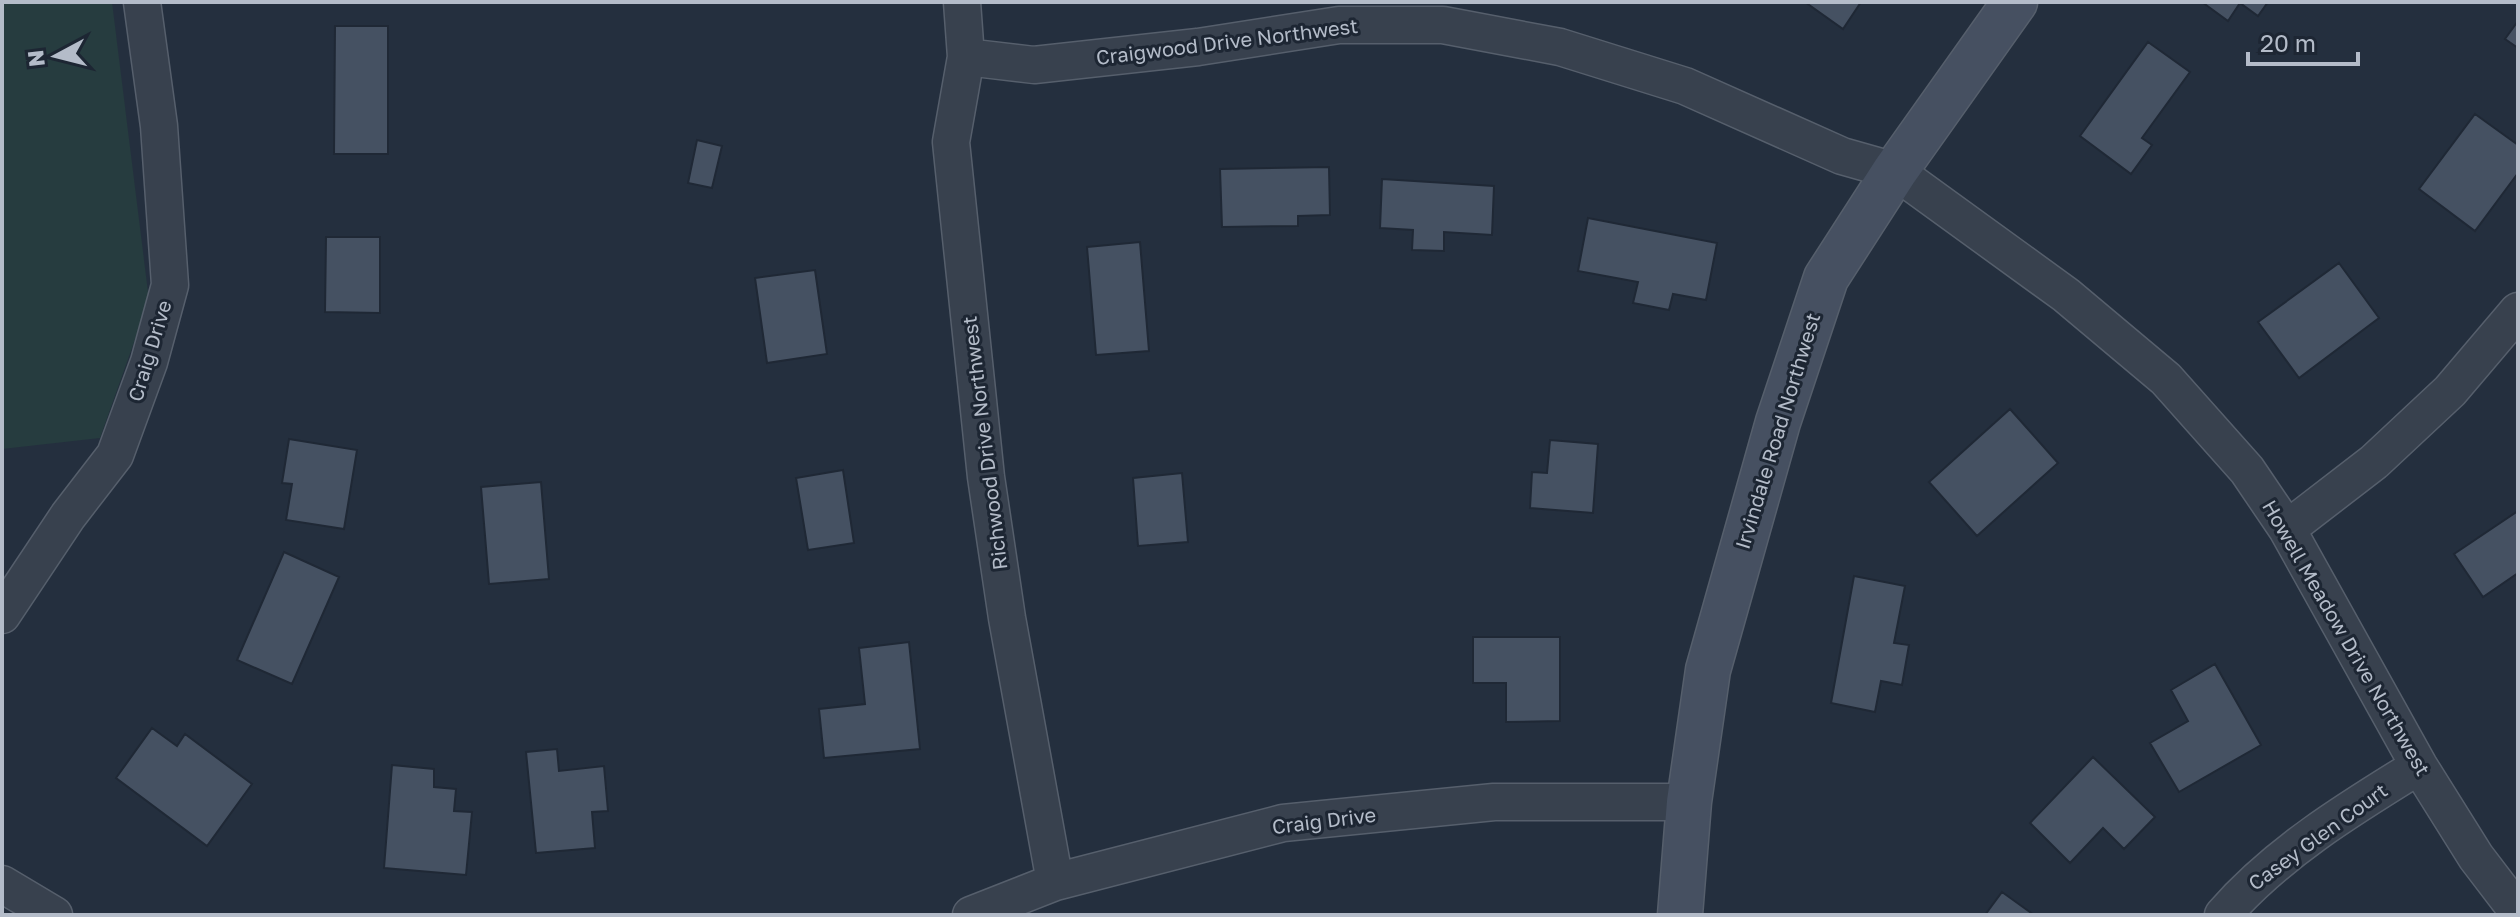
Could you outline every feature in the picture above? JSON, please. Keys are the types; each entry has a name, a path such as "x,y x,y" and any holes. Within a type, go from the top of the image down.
{"street":[{"name":"Craig Drive","path":"2,615 68,516 115,455 149,362 170,285 159,126 142,2"},
{"name":"Richwood Drive Northwest","path":"962,2 966,57 951,142 986,477 1007,618 1055,882"},
{"name":"Irvindale Road Northwest","path":"1680,915 1689,802 1708,670 1778,422 1826,278 1895,171 2015,2"},
{"name":"Craigwood Drive Northwest","path":"966,57 1034,65 1198,47 1339,25 1443,25 1560,47 1685,86 1842,156 1895,171"},
{"name":"Howell Meadow Drive Northwest","path":"1895,171 2066,295 2166,379 2247,470 2287,529 2419,766 2476,857 2518,912"},
{"path":"2287,529 2374,462 2450,391 2518,311"},
{"name":"Casey Glen Court","path":"2223,915 2254,879 2352,807 2419,766"},
{"name":"Craig Drive","path":"971,915 1055,882 1283,823 1494,802 1689,802"},
{"path":"2,884 54,915"}],"green space":[{"path":"2,2 112,2 149,300 100,438 2,449"}],"building":[{"path":"1805,2 1861,2 1843,29"},
{"path":"2202,2 2268,2 2258,16 2240,3 2228,21"},
{"path":"2518,21 2518,48 2505,39"},
{"path":"335,26 388,26 388,154 334,154"},
{"path":"2148,42 2190,72 2142,138 2152,145 2131,174 2080,136"},
{"path":"2475,114 2518,145 2518,173 2475,231 2419,189"},
{"path":"697,140 722,146 712,188 688,183"},
{"path":"1329,167 1330,215 1298,216 1298,226 1222,227 1220,169"},
{"path":"1382,179 1494,186 1492,235 1444,232 1444,251 1412,250 1413,230 1380,228"},
{"path":"1588,218 1717,243 1706,300 1673,294 1669,310 1633,303 1638,282 1578,271"},
{"path":"326,237 380,237 380,313 325,312"},
{"path":"1140,242 1149,351 1096,355 1087,247"},
{"path":"2339,263 2379,318 2299,378 2258,322"},
{"path":"815,270 827,354 767,363 755,278"},
{"path":"2010,409 2058,463 1977,536 1929,482"},
{"path":"289,439 357,450 344,529 286,520 292,484 282,483"},
{"path":"1550,440 1598,444 1593,513 1530,508 1532,472 1547,473"},
{"path":"843,470 854,543 808,550 796,478"},
{"path":"1182,473 1188,542 1138,546 1133,478"},
{"path":"541,482 549,579 489,584 481,487"},
{"path":"2518,511 2518,573 2483,597 2454,554"},
{"path":"284,552 339,577 292,684 237,660"},
{"path":"1854,576 1905,586 1894,643 1909,645 1902,685 1881,681 1875,712 1831,703"},
{"path":"1473,637 1560,637 1560,721 1506,722 1506,683 1473,683"},
{"path":"909,642 920,749 824,758 819,709 865,704 859,648"},
{"path":"2215,664 2261,745 2179,792 2150,743 2188,721 2171,690"},
{"path":"152,728 177,746 185,734 252,784 207,846 116,778"},
{"path":"557,749 559,771 604,766 608,811 592,812 595,848 536,853 526,752"},
{"path":"2093,757 2155,817 2124,849 2103,828 2070,863 2030,823"},
{"path":"392,765 434,769 434,787 456,789 454,811 472,812 466,875 384,868"},
{"path":"2002,892 2034,915 1985,915"}]}
